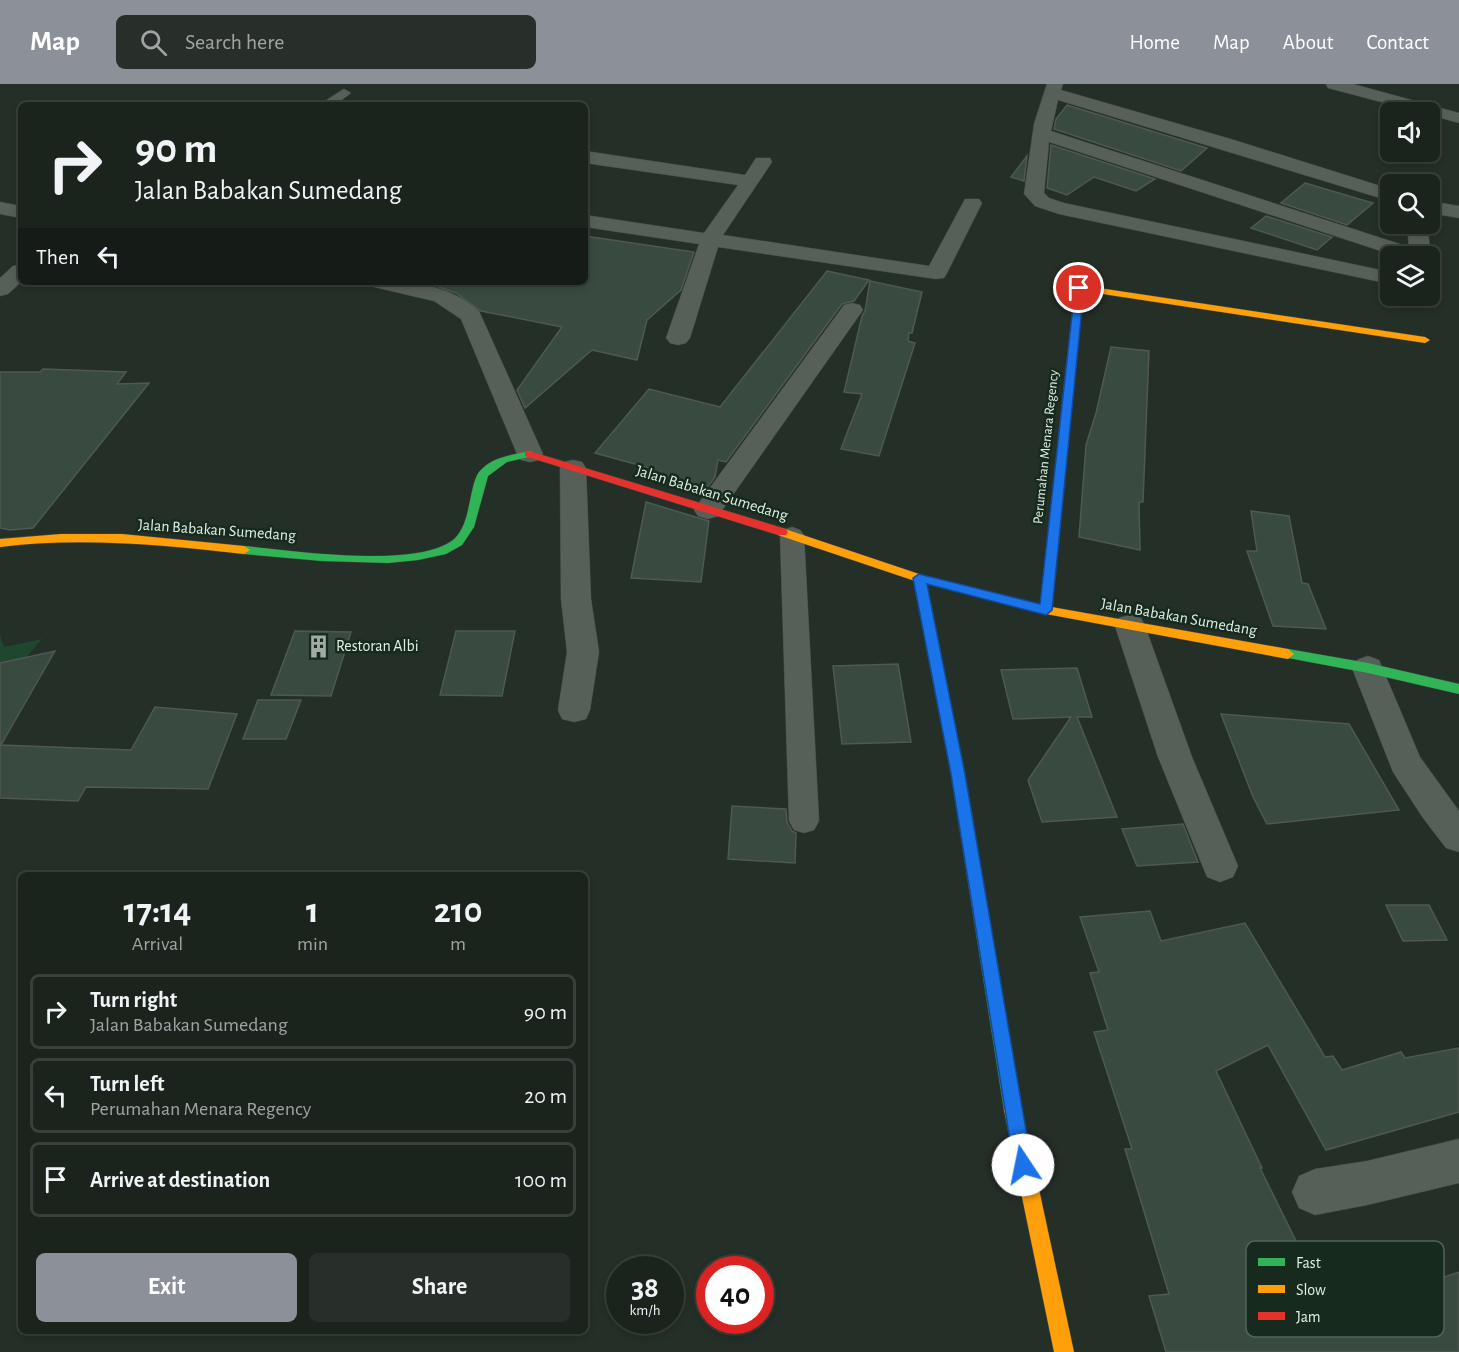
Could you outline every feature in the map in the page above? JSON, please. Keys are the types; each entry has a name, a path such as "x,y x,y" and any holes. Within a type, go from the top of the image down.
{"street":[{"path":"1334,84 1459,118"},
{"path":"1380,192 1053,88 1038,150 1034,194 1042,202 1059,208 1380,276"},
{"path":"1043,134 1385,246"},
{"path":"588,157 750,181"},
{"path":"678,338 711,238 763,162"},
{"path":"588,221 936,273 972,203"},
{"path":"0,208 18,211"},
{"path":"1440,209 1459,212"},
{"path":"0,289 18,274"},
{"path":"396,285 432,293 453,301 471,316 530,454"},
{"name":"Perumahan Menara Regency","path":"1046,610 1079,288 1425,340"},
{"path":"708,510 852,310"},
{"name":"Jalan Babakan Sumedang","path":"0,543 46,536 157,541 339,557 419,558 452,547 467,532 483,474 503,460 530,454 792,535 919,578 1046,610 1368,668 1459,689"},
{"path":"573,468 576,599 583,652 574,710"},
{"path":"919,578 958,774 1018,1143 1064,1352"},
{"path":"1130,626 1175,757 1220,866"},
{"path":"1368,668 1405,762 1435,808 1459,837"},
{"path":"1315,1192 1367,1184 1459,1161"}],"lane":[{"path":"330,102 344,93"},
{"path":"792,535 804,822"}],"green space":[{"path":"0,635 4,647 42,639 0,688"}],"building":[{"path":"1067,105 1207,148 1181,171 1054,129 1056,119"},
{"path":"1051,145 1155,179 1136,191 1094,177 1067,195 1047,188"},
{"path":"1027,156 1024,181 1011,177"},
{"path":"1305,183 1373,203 1347,225 1281,203"},
{"path":"1266,216 1332,237 1317,250 1251,228"},
{"path":"588,236 694,252 681,290 647,320 637,360 592,350 525,408 517,390 562,327 481,311 456,293 433,285 588,285"},
{"path":"827,271 869,280 854,301 842,304 726,462 718,460 715,477 702,495 651,480 653,469 595,453 649,389 720,407"},
{"path":"870,281 922,292 912,333 909,333 908,341 915,343 879,456 841,449 862,394 844,392 865,311"},
{"path":"1111,347 1149,351 1143,502 1139,502 1140,550 1079,537 1086,445"},
{"path":"43,369 126,372 117,384 149,383 33,528 10,530 0,528 0,372 40,372"},
{"path":"646,502 709,521 701,582 631,578"},
{"path":"1251,511 1289,516 1302,583 1308,584 1326,629 1273,626 1247,551 1257,551"},
{"name":"Restoran Albi","path":"295,631 351,632 331,696 271,695"},
{"path":"456,631 515,631 502,696 440,695"},
{"path":"55,651 1,745 131,750 155,707 237,714 208,789 86,787 78,801 0,798 0,663"},
{"path":"898,664 911,742 842,744 833,666"},
{"path":"1077,668 1092,717 1077,717 1117,817 1042,822 1028,780 1071,717 1013,719 1001,670"},
{"path":"258,700 301,700 286,739 243,739"},
{"path":"1221,714 1349,724 1399,810 1267,824 1253,797"},
{"path":"732,806 786,809 787,822 792,831 796,833 795,863 728,859"},
{"path":"1183,824 1198,862 1137,866 1122,829"},
{"path":"1386,905 1429,905 1447,940 1403,941"},
{"path":"1150,911 1161,941 1245,923 1325,1057 1333,1056 1342,1070 1401,1052 1405,1058 1459,1048 1459,1112 1326,1150 1268,1045 1216,1071 1296,1241 1246,1241 1246,1337 1444,1337 1444,1277 1459,1272 1459,1352 1166,1352 1149,1296 1169,1294 1125,1149 1132,1149 1094,1032 1108,1030 1090,973 1099,972 1080,917"}],"traffic: fast":[{"path":"244,550 355,559 388,559 442,551 458,542 464,535 475,510 483,474 503,460 529,454"},
{"path":"919,578 958,774 1013,1110"},
{"path":"1288,654 1368,668 1459,689"}],"traffic: slow":[{"path":"1067,404 1079,288 1425,340"},
{"path":"782,532 919,578 1046,610 1288,654"},
{"path":"0,543 30,539 91,537 153,540 244,550"},
{"path":"1013,1110 1064,1352"}],"traffic: jam":[{"path":"1046,610 1067,404"},
{"path":"529,454 782,532"}],"place":[{"name":"Restoran Albi","path":"318,646"}],"route":[{"path":"1023,1165 958,774 919,578 1046,610 1079,288"}]}
